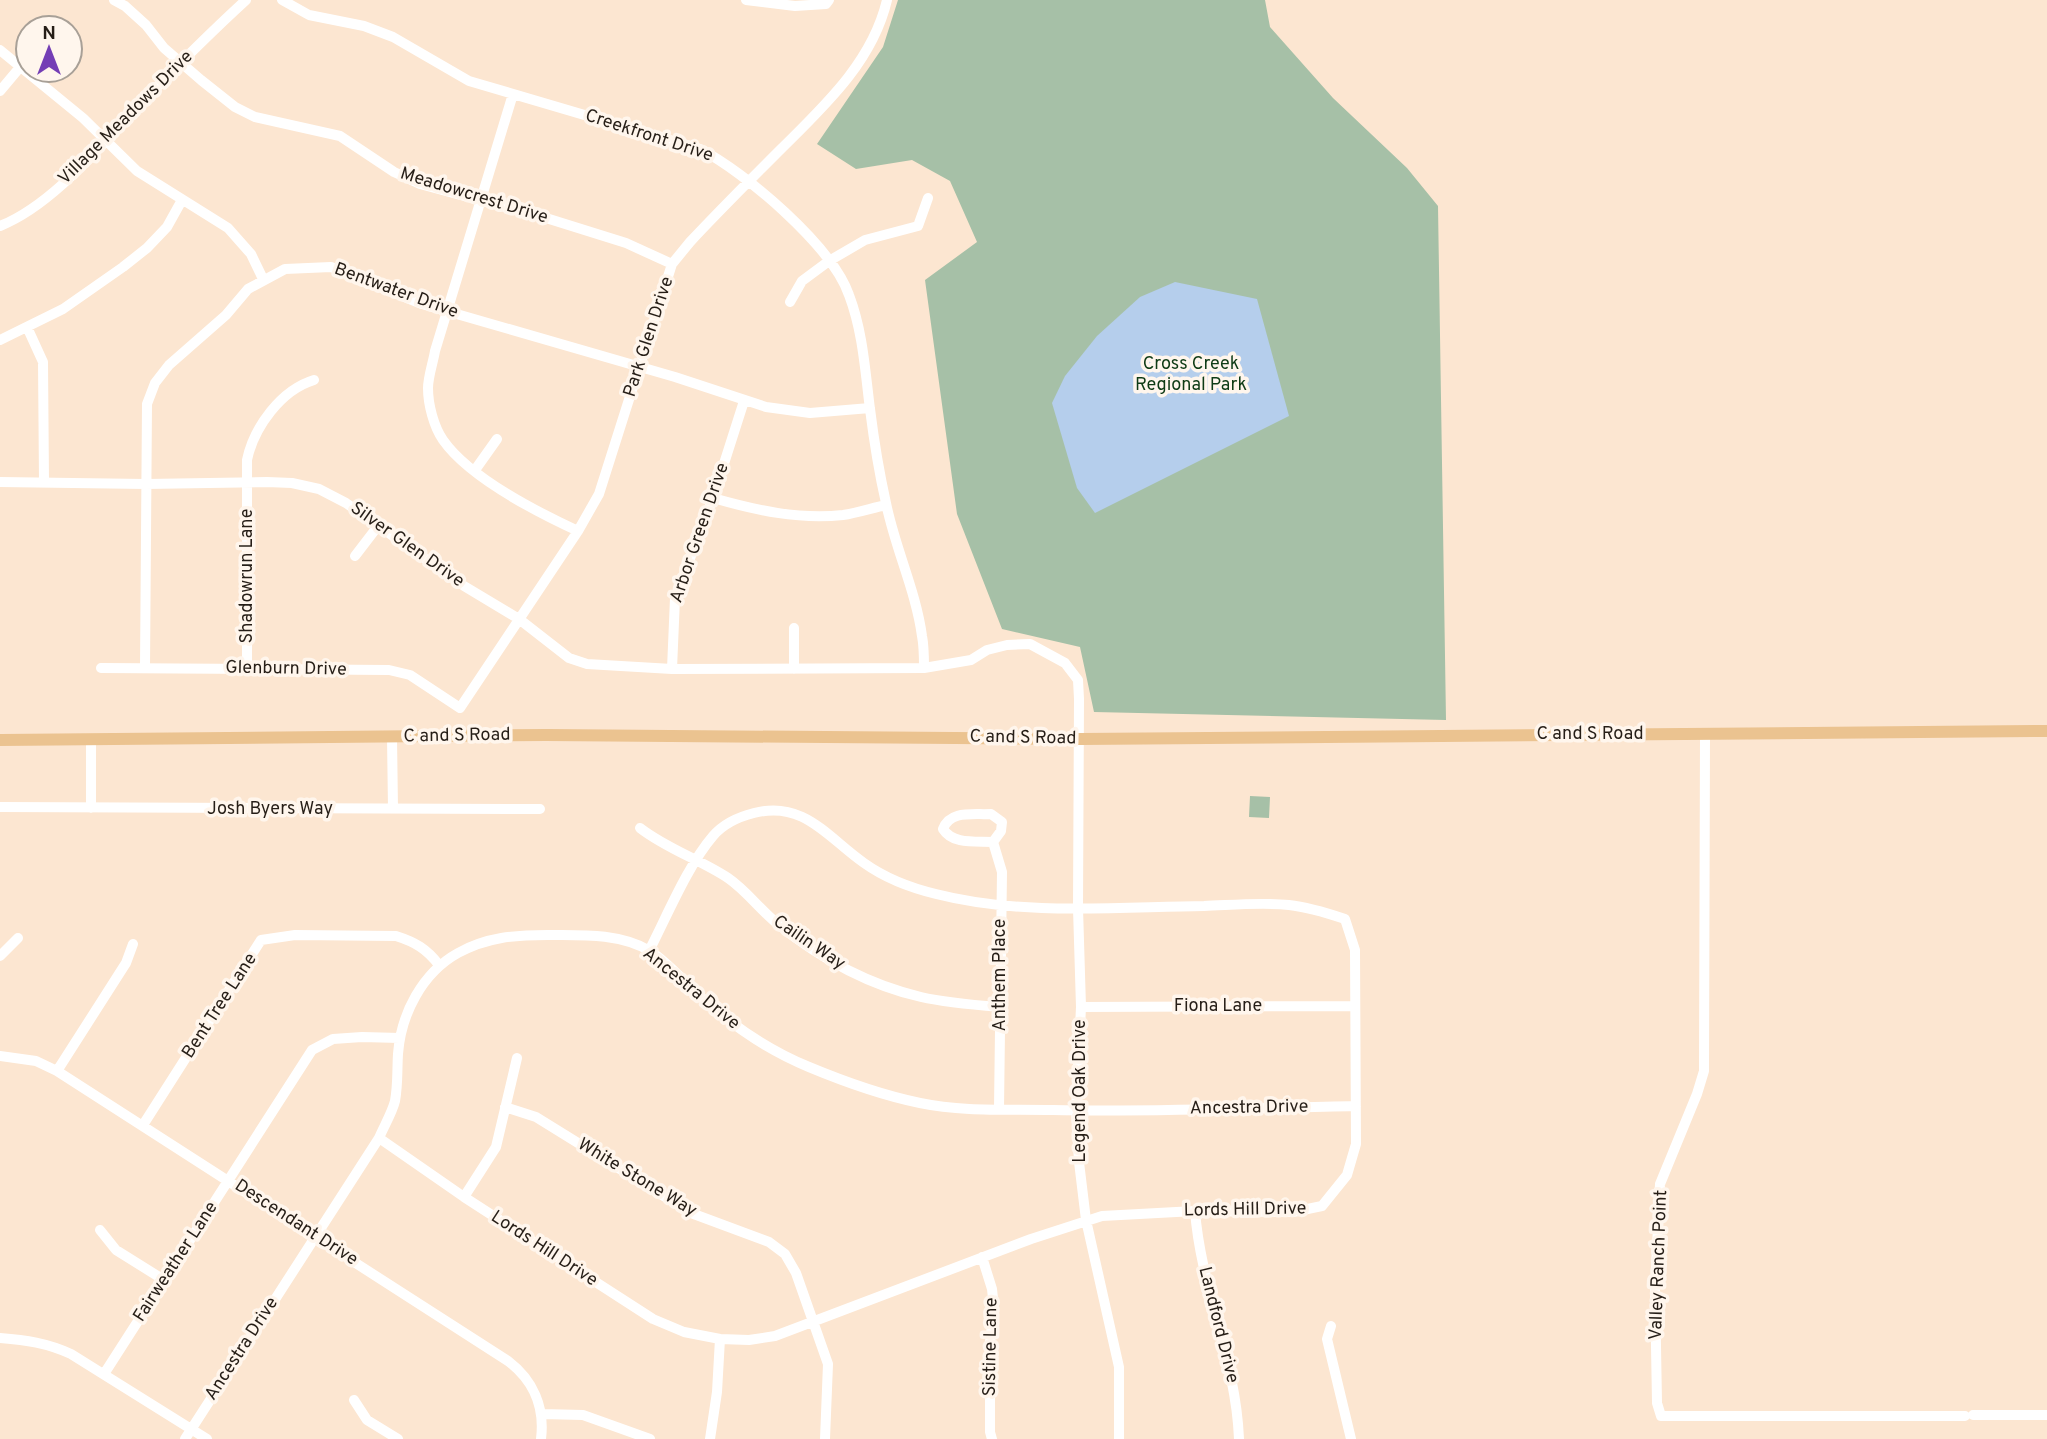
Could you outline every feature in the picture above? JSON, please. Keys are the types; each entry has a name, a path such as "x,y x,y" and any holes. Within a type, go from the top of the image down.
{"main road":[{"name":"C and S Road","path":"0,740 546,735 1080,739 2047,731"}],"street":[{"name":"Meadowcrest Drive","path":"114,0 146,25 164,48 181,63 234,107 254,117 340,136 394,172 420,184 626,243 672,264"},
{"name":"Village Meadows Drive","path":"0,226 36,206 246,0"},
{"name":"Creekfront Drive","path":"282,0 309,15 364,26 393,37 469,81 700,149 719,159 775,202 829,261 849,293 865,354 870,408 886,505 915,601 922,636 924,668"},
{"path":"752,0 795,6 826,4 829,0"},
{"name":"Park Glen Drive","path":"460,708 578,531 599,494 672,264 690,242 836,94 863,57 883,18 887,0"},
{"path":"0,50 14,61"},
{"path":"0,91 14,74"},
{"path":"42,84 83,118 137,171 228,228 251,254 263,279"},
{"path":"513,94 435,351 428,387 432,412 441,438 456,457 532,510 578,531"},
{"path":"790,302 802,281 829,261 865,240 918,226 928,198"},
{"path":"0,340 63,309 147,248 167,227 182,200"},
{"name":"Bentwater Drive","path":"145,668 147,404 155,383 169,365 226,315 248,289 285,269 331,267 422,304 784,411 810,413 870,408"},
{"path":"27,327 43,362 44,482"},
{"name":"Shadowrun Lane","path":"247,669 247,460 250,443 260,424 283,400 302,383 314,380"},
{"name":"Arbor Green Drive","path":"672,668 674,598 713,498 744,401"},
{"path":"475,470 497,439"},
{"name":"Silver Glen Drive","path":"0,482 292,483 319,489 346,503 464,586 519,619 569,658 587,664 672,668 924,668 971,660 987,650 1007,645 1030,644 1065,663 1079,680 1080,739"},
{"path":"713,498 759,511 810,516 843,515 886,505"},
{"path":"355,556 378,526"},
{"path":"794,628 794,669"},
{"name":"Glenburn Drive","path":"101,668 389,670 410,675 460,708"},
{"name":"Valley Ranch Point","path":"1705,733 1704,1071 1660,1184 1655,1289 1657,1403 1661,1416 2047,1415"},
{"path":"392,737 393,809"},
{"name":"Legend Oak Drive","path":"1080,739 1078,908 1081,1007 1076,1110 1086,1220 1119,1367 1119,1439"},
{"path":"91,740 91,808"},
{"name":"Josh Byers Way","path":"0,807 540,809"},
{"path":"649,951 697,859 714,835 732,820 771,809 792,812 810,820 864,863 918,890 963,901 1078,908"},
{"name":"Anthem Place","path":"991,814 1002,822 1001,831 993,842 957,841 947,836 943,830 946,821 953,816 991,814"},
{"name":"Cailin Way","path":"640,828 656,841 697,859 731,880 778,925 848,970 889,988 921,997 1000,1007"},
{"name":"Anthem Place","path":"993,842 1002,872 999,1109"},
{"name":"Lords Hill Drive","path":"379,1138 653,1319 684,1332 720,1339 749,1340 775,1336 1086,1220 1128,1213 1293,1212 1322,1206 1347,1175 1356,1144 1355,950 1345,919 1288,904 1078,908"},
{"name":"Bent Tree Lane","path":"143,1125 261,940 295,935 396,936 411,940 427,950 439,965"},
{"name":"Ancestra Drive","path":"185,1439 379,1138 394,1104 400,1038 420,988 439,965 493,938 517,935 588,935 613,938 649,951 705,1001 744,1031 804,1065 848,1083 922,1103 999,1109 1076,1110 1356,1106"},
{"path":"0,956 18,938"},
{"path":"57,1070 126,962 133,944"},
{"name":"Fiona Lane","path":"1081,1007 1355,1006"},
{"name":"Fairweather Lane","path":"104,1374 312,1050 333,1039 400,1038"},
{"name":"Descendant Drive","path":"0,1056 36,1061 57,1070 315,1235 520,1371 537,1396 542,1414 541,1439"},
{"path":"464,1196 496,1147 517,1058"},
{"name":"White Stone Way","path":"505,1107 536,1117 691,1213 769,1242 785,1254 796,1273 828,1364 825,1439"},
{"name":"Landford Drive","path":"1195,1211 1197,1241 1238,1405 1239,1439"},
{"path":"100,1230 116,1250 164,1280"},
{"name":"Sistine Lane","path":"982,1257 993,1298 990,1342 992,1439"},
{"path":"1331,1326 1327,1339 1351,1439"},
{"path":"0,1338 51,1345 104,1374 207,1439"},
{"path":"710,1439 717,1392 720,1339"},
{"path":"354,1400 367,1420 398,1439"},
{"path":"542,1414 583,1415 650,1439"}],"green space":[{"name":"Cross Creek Regional Park","path":"898,0 1265,0 1270,27 1333,98 1407,168 1438,206 1446,720 1094,712 1080,647 1002,629 957,514 925,280 977,242 950,181 912,160 856,169 817,144 883,47"},
{"path":"1250,796 1270,797 1269,818 1249,817"}],"water":[{"path":"1175,282 1257,299 1289,416 1095,513 1077,488 1052,403 1065,376 1097,336 1140,297"}]}
